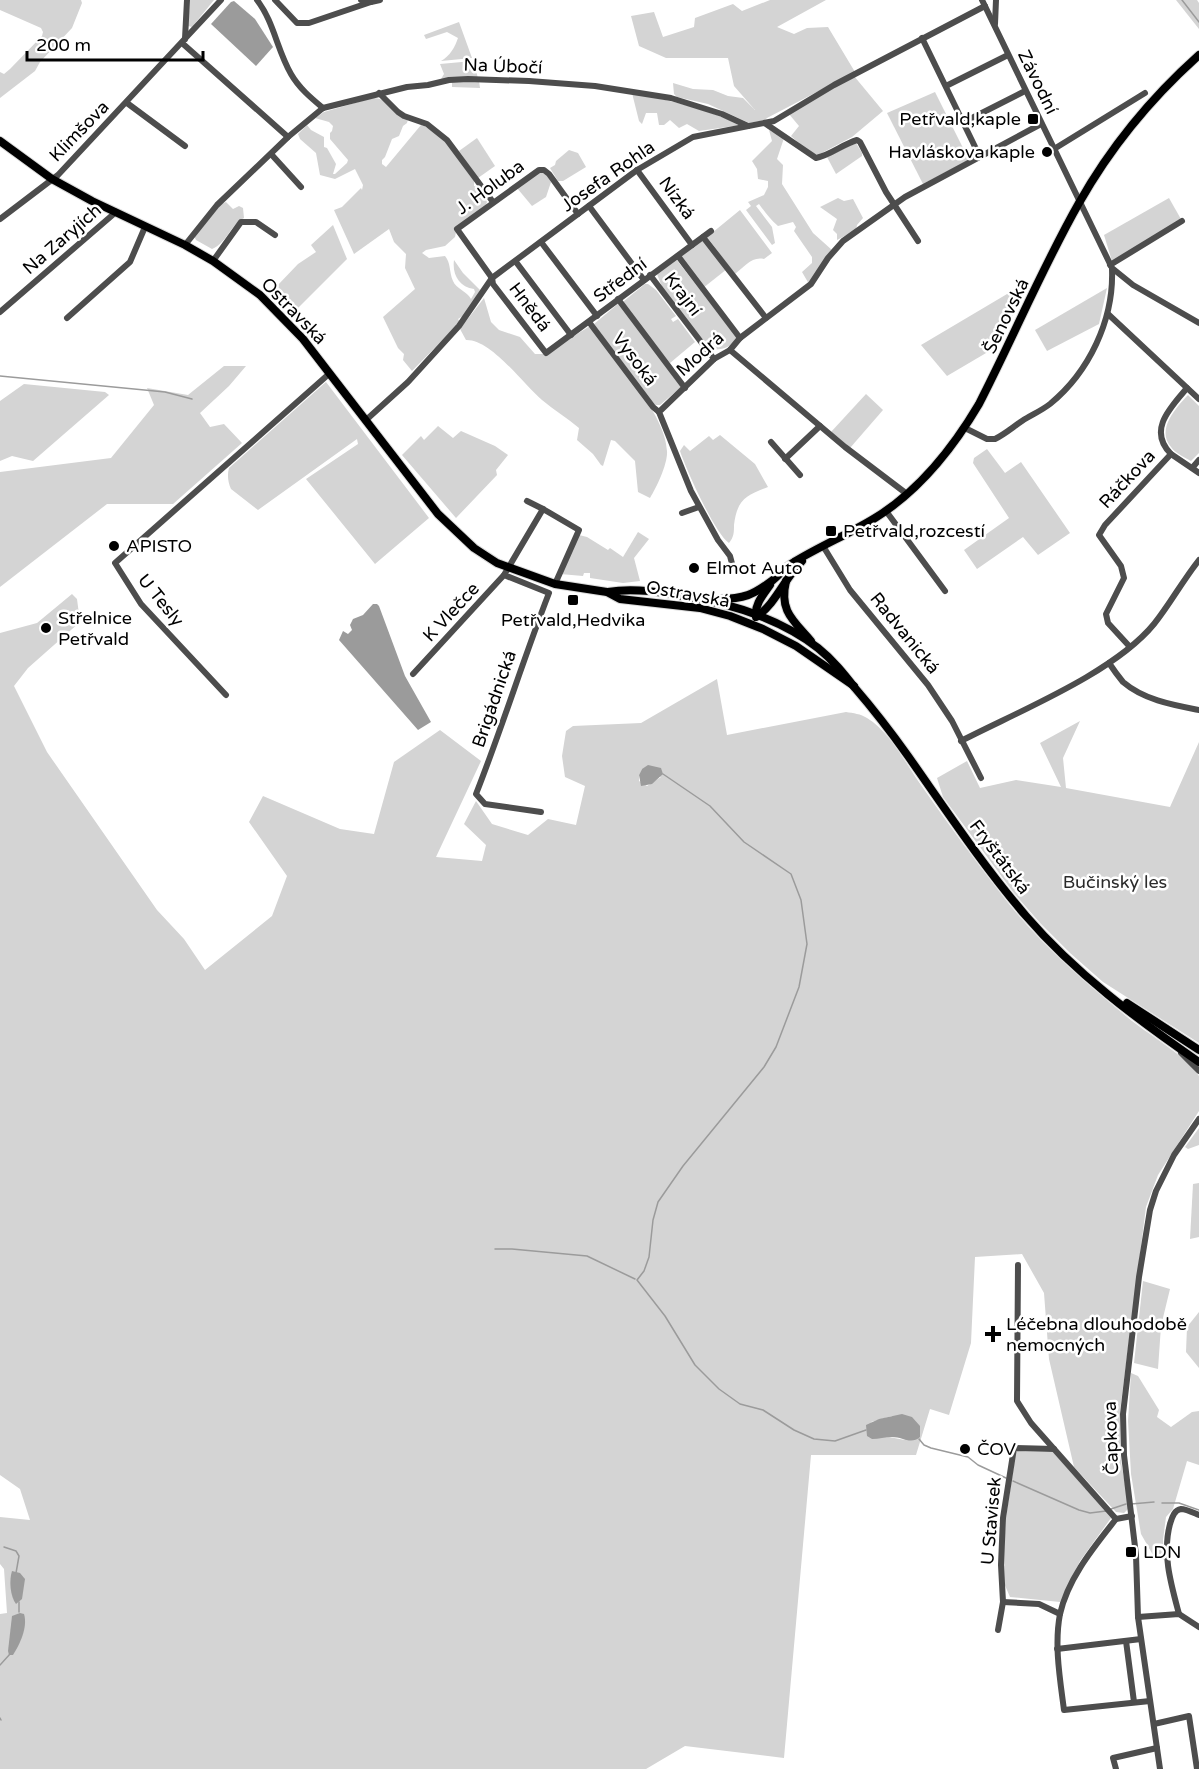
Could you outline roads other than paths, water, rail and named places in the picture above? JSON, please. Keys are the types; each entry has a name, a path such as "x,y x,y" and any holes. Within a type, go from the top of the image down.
{"main road":[{"name":"Šenovská","path":"774,579 790,564 886,511 935,466 965,428 988,386 1079,202 1113,150 1137,119 1169,83 1199,55"},
{"name":"Ostravská","path":"0,141 52,179 185,245 244,281 303,339 438,514 474,548 497,563 555,584 607,592 621,590 672,594 728,604 757,615 818,648 839,667 891,733"},
{"path":"730,616 757,615 807,555"},
{"path":"787,578 784,599 786,610 818,648"},
{"path":"708,600 749,596 774,579"},
{"path":"763,629 757,615 758,603 774,579"},
{"name":"Ostravská","path":"607,592 620,599 700,608 730,616 763,629 796,646 854,686"},
{"name":"Fryštátská","path":"891,733 964,835 1036,927 1066,957 1137,1017 1199,1062"},
{"name":"Fryštátská","path":"1100,986 1199,1050"}],"street":[{"path":"187,0 183,41 288,137"},
{"name":"Klimšova","path":"0,219 52,179 127,103 221,0"},
{"path":"257,0 270,21 292,76 299,87 323,108"},
{"path":"275,0 297,23 309,22 376,1"},
{"path":"361,0 376,1"},
{"name":"Závodní","path":"996,0 996,28"},
{"name":"Závodní","path":"984,3 1111,266"},
{"name":"Josefa Rohla","path":"366,420 408,382 459,326 492,278 638,170 693,137 766,124 984,3"},
{"path":"922,38 980,157"},
{"path":"946,86 1008,55"},
{"name":"Na Úbočí","path":"185,245 217,205 288,137 323,108 407,87 449,80 529,81 595,86 671,98 722,114 749,127"},
{"path":"964,122 1025,91"},
{"path":"379,93 398,112 427,124 447,140 493,202"},
{"path":"1054,149 1145,93"},
{"name":"Klimšova","path":"127,103 185,146"},
{"path":"766,124 816,158 857,140 860,142 894,204 918,241"},
{"name":"Modrá","path":"659,412 714,359 730,350 740,338 811,284 837,246 894,204 1041,124"},
{"path":"271,154 301,187"},
{"name":"J. Holuba","path":"492,278 457,229 493,202 539,170 544,170 578,214"},
{"name":"Nízká","path":"638,170 693,245"},
{"path":"589,206 647,278"},
{"name":"Na Zaryjích","path":"0,312 116,212"},
{"path":"1111,266 1182,221"},
{"path":"213,261 241,222 256,222 275,236"},
{"path":"67,318 130,262 145,227"},
{"name":"Střední","path":"546,353 711,231"},
{"path":"704,237 766,318"},
{"path":"542,242 597,316"},
{"name":"Krajní","path":"678,256 740,338"},
{"name":"Hnědá","path":"516,262 571,335"},
{"path":"965,428 987,439 995,439 1050,403 1069,385 1087,360 1108,314 1112,290 1111,266"},
{"path":"1111,266 1133,285 1199,323"},
{"name":"Hnědá","path":"492,278 494,284 546,353"},
{"name":"Krajní","path":"647,278 714,359"},
{"path":"618,299 685,388"},
{"path":"1108,314 1199,399"},
{"name":"Vysoká","path":"589,322 659,412"},
{"path":"730,350 844,447 907,494"},
{"name":"U Tesly","path":"225,695 141,604 114,563 330,373"},
{"name":"Ráčkova","path":"1187,388 1165,414 1161,429 1162,440 1171,454 1199,473"},
{"path":"659,412 699,507 730,556 734,571"},
{"path":"785,459 820,426"},
{"path":"771,442 800,475"},
{"name":"Ráčkova","path":"1130,647 1108,623 1106,614 1124,578 1121,566 1099,535 1105,525 1171,454"},
{"path":"1193,467 1199,460"},
{"path":"527,501 579,530 555,584"},
{"path":"682,513 699,507"},
{"path":"509,568 543,509"},
{"path":"886,511 945,591"},
{"name":"Radvanická","path":"824,546 850,590 928,685 952,721 962,741"},
{"path":"981,778 962,741 1060,691 1109,663 1130,647 1154,624 1199,560"},
{"name":"K Vlečce","path":"413,674 509,568"},
{"name":"Brigádnická","path":"504,575 549,594 522,662 476,794 485,804 541,812"},
{"path":"1109,663 1122,681 1137,691 1167,703 1199,710"},
{"path":"1175,1046 1199,1071"},
{"name":"Čapkova","path":"1160,1769 1138,1617 1136,1555 1124,1455 1123,1414 1139,1277 1156,1191 1174,1155 1199,1119"},
{"path":"1018,1265 1017,1401 1031,1423 1116,1519"},
{"name":"U Stavisek","path":"998,1630 1003,1602 1001,1565 1003,1518 1014,1448 1054,1449"},
{"path":"1179,1614 1168,1567 1166,1537 1172,1516 1177,1511 1182,1509 1199,1515"},
{"path":"1132,1516 1116,1519 1082,1563 1060,1614 1057,1649 1064,1710 1150,1701"},
{"path":"1003,1602 1039,1604 1060,1614"},
{"path":"1138,1617 1179,1614 1199,1627"},
{"path":"1057,1649 1141,1640"},
{"path":"1126,1641 1134,1702"},
{"path":"1154,1724 1189,1716 1197,1769"},
{"path":"1116,1769 1113,1758 1157,1748"}],"waterway":[{"path":"1182,0 1199,22"},
{"path":"0,376 165,392 192,399"},
{"path":"663,774 710,806 744,842 791,874 801,900 807,944 799,987 776,1047 764,1067 683,1166 658,1202 653,1220 649,1257 644,1271 637,1280 665,1316 695,1365 719,1389 740,1404 763,1410 794,1430 814,1439 835,1441 866,1430"},
{"path":"495,1249 587,1256 635,1279"},
{"path":"919,1439 931,1448 968,1457 978,1465 1006,1478"},
{"path":"1013,1481 1079,1510 1090,1513 1106,1511"},
{"path":"1131,1504 1154,1502"},
{"path":"1162,1503 1179,1503 1199,1510"},
{"path":"1111,1509 1126,1504"},
{"path":"4,1547 16,1551 19,1556 16,1573"},
{"path":"19,1602 19,1612"},
{"path":"0,1665 10,1654"}],"place":[{"name":"Petřvald,kaple","path":"1033,119"},
{"name":"Havláskova kaple","path":"1047,152"},
{"name":"Petřvald,rozcestí","path":"831,531"},
{"name":"APISTO","path":"114,546"},
{"name":"Elmot Auto","path":"694,568"},
{"name":"Petřvald,Hedvika","path":"573,600"},
{"name":"Střelnice Petřvald","path":"46,628"},
{"name":"Léčebna dlouhodobě nemocných","path":"993,1334"},
{"name":"ČOV","path":"965,1449"},
{"name":"LDN","path":"1131,1552"}],"park label":[{"name":"Bučinský les","path":"1115,882"}]}
